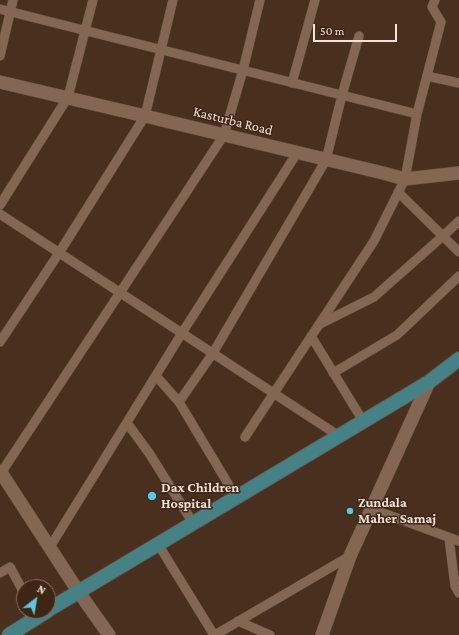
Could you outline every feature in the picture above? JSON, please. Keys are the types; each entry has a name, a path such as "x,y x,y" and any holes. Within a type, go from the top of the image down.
{"main road":[{"path":"56,604 429,382 459,359"},
{"path":"9,635 32,619"}],"street":[{"path":"0,56 13,0"},
{"path":"0,205 68,97 93,0"},
{"path":"0,342 60,253 145,116 173,0"},
{"path":"109,635 78,591 1,472 121,293 224,135 243,70 260,0"},
{"path":"292,83 315,0"},
{"path":"245,437 374,241 405,179 417,114 441,22 432,7 435,0"},
{"path":"0,9 417,114"},
{"path":"179,402 213,353 326,160 342,95 359,36"},
{"path":"427,76 459,83"},
{"name":"Kasturba Road","path":"0,82 68,97 405,179 459,172"},
{"path":"50,548 182,333 297,153"},
{"path":"398,192 459,252"},
{"path":"0,214 339,436"},
{"path":"318,325 374,298 459,221"},
{"path":"334,373 397,335 459,276"},
{"path":"311,336 364,421"},
{"path":"156,376 179,402 236,497"},
{"path":"322,635 350,556 429,382"},
{"path":"127,422 149,453 192,523"},
{"path":"372,508 459,541"},
{"path":"449,538 455,586 459,593"},
{"path":"158,544 214,635 350,556"},
{"path":"0,573 10,567 16,579"},
{"path":"238,621 270,635"}],"place":[{"name":"Dax Children Hospital","path":"152,496"},
{"name":"Zundala Maher Samaj","path":"350,511"}]}
